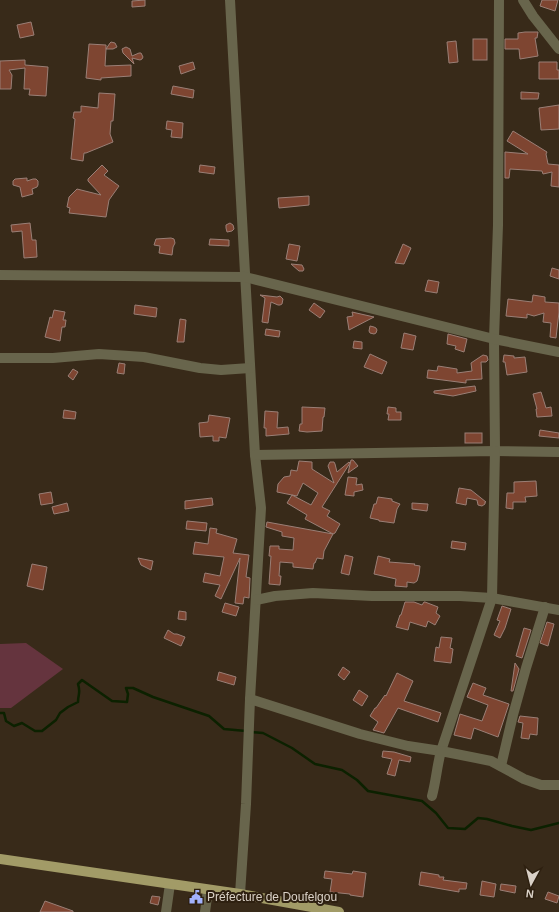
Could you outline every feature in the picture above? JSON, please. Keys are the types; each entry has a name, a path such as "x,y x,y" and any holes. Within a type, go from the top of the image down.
{"main road":[{"path":"0,859 240,894 339,912"}],"street":[{"path":"230,0 255,455 261,508 240,894"},
{"path":"432,796 441,751 492,598 495,451 494,340 498,225 499,0"},
{"path":"523,0 533,16 559,49"},
{"path":"0,275 245,277 494,340 559,352"},
{"path":"0,358 53,358 99,354 144,357 200,368 220,370 250,368"},
{"path":"255,455 495,451 559,452"},
{"path":"256,600 275,596 313,593 372,596 460,596 492,598 559,610"},
{"path":"501,766 526,668 545,607"},
{"path":"250,698 360,734 408,746 491,761 524,779 541,785 559,786"},
{"path":"166,912 170,884"},
{"path":"205,912 208,890"}],"shaded area":[{"path":"26,643 63,669 11,708 0,708 0,644"}],"building":[{"path":"145,0 145,6 132,7 132,1"},
{"path":"542,0 558,0 555,11 540,6"},
{"path":"31,22 34,35 20,38 17,25"},
{"path":"538,32 537,38 535,38 538,56 520,59 519,49 505,49 505,39 518,39 518,33"},
{"path":"473,39 487,39 487,60 473,60"},
{"path":"456,41 458,62 449,63 447,42"},
{"path":"111,42 115,43 117,47 113,49 106,49"},
{"path":"89,44 106,45 105,66 131,65 131,76 101,78 101,80 86,78"},
{"path":"126,47 130,49 132,56 141,53 143,57 142,59 132,58 134,64 123,53 122,49"},
{"path":"25,60 25,65 48,67 46,96 29,95 30,89 24,89 25,68 9,70 12,75 11,89 0,89 0,61"},
{"path":"193,62 195,69 181,74 179,66"},
{"path":"539,62 557,62 559,79 539,79"},
{"path":"173,86 194,90 193,98 171,94"},
{"path":"521,92 539,93 538,99 521,99"},
{"path":"99,93 115,94 113,121 111,121 110,134 113,142 84,153 83,161 71,159 75,119 73,118 74,112 81,112 81,106 98,108"},
{"path":"559,105 559,129 541,130 539,108"},
{"path":"167,121 183,123 182,138 171,137 172,130 166,129"},
{"path":"513,131 547,152 548,164 559,165 559,187 551,186 552,172 543,174 542,171 510,169 509,178 505,178 505,152 528,154 507,141"},
{"path":"102,165 108,171 104,175 119,186 109,200 106,217 69,213 70,208 67,207 69,197 77,189 101,195 88,181 88,179"},
{"path":"200,165 215,167 214,174 199,172"},
{"path":"27,178 27,181 36,179 38,181 38,185 32,189 33,194 22,197 20,187 13,185 13,181 15,179"},
{"path":"309,196 309,205 279,208 278,198"},
{"path":"30,223 32,240 36,240 37,257 24,258 22,231 12,232 11,225"},
{"path":"230,223 233,225 234,229 227,232 226,225"},
{"path":"156,239 174,239 175,243 172,255 159,253 160,246 154,245"},
{"path":"210,239 229,240 229,246 209,245"},
{"path":"289,244 300,246 297,261 286,259"},
{"path":"403,244 411,248 404,264 395,263"},
{"path":"291,264 302,265 304,269 303,271 299,271"},
{"path":"552,268 559,270 559,279 550,276"},
{"path":"428,280 439,282 437,293 425,291"},
{"path":"260,295 280,296 283,299 282,304 280,305 271,302 268,323 262,322 265,298"},
{"path":"533,295 545,297 545,302 559,303 556,338 550,337 551,323 543,322 544,313 534,316 527,314 527,318 506,316 508,299 532,302"},
{"path":"314,303 325,311 320,318 309,310"},
{"path":"135,305 157,308 156,317 134,314"},
{"path":"54,310 65,312 63,320 66,320 65,327 62,327 60,341 45,337 50,317 52,318"},
{"path":"352,312 374,317 349,330 347,317 353,316"},
{"path":"180,319 186,320 184,342 177,342"},
{"path":"370,326 376,328 376,333 370,333"},
{"path":"266,329 280,331 279,337 265,335"},
{"path":"404,333 416,336 413,350 401,348"},
{"path":"448,334 467,339 464,352 455,349 456,346 447,344"},
{"path":"354,341 362,342 362,349 353,348"},
{"path":"370,354 387,362 382,374 364,367"},
{"path":"483,355 487,356 488,360 486,362 481,362 482,379 466,380 466,383 427,378 428,370 437,371 438,366 457,369 457,373 472,371 471,363"},
{"path":"504,355 514,356 514,358 525,357 527,372 507,375 505,362 503,362"},
{"path":"119,363 125,364 124,374 117,373"},
{"path":"73,369 78,372 73,380 68,376"},
{"path":"475,386 476,391 453,396 434,393 434,391"},
{"path":"541,392 546,408 551,407 552,416 537,417 537,409 533,394"},
{"path":"302,407 325,408 322,431 299,431 300,424 302,424"},
{"path":"388,407 396,408 396,412 401,412 401,420 388,420"},
{"path":"64,410 76,412 75,419 63,418"},
{"path":"265,411 278,412 277,428 288,427 289,434 266,436 266,428 264,428"},
{"path":"209,415 230,418 226,438 219,437 219,441 213,441 213,436 200,437 199,423 208,422"},
{"path":"540,430 559,433 559,438 539,436"},
{"path":"465,433 482,433 482,443 465,443"},
{"path":"351,460 353,460 358,466 348,473"},
{"path":"299,461 312,462 312,469 334,483 328,466 330,462 334,462 337,472 349,462 350,463 322,507 330,511 327,516 340,524 335,533 333,534 305,519 307,515 287,503 292,495 277,492 278,484 284,477 290,476 291,470 297,471","holes":["303,483 318,493 311,505 292,495 297,496"]},
{"path":"348,477 357,478 356,485 362,484 363,490 354,492 354,496 345,495"},
{"path":"536,481 537,496 525,497 526,502 513,502 513,509 506,508 507,493 514,493 514,482"},
{"path":"459,488 471,490 486,502 485,504 482,506 478,505 477,500 467,498 466,505 456,503"},
{"path":"51,492 53,503 41,505 39,494"},
{"path":"378,497 392,499 392,501 400,504 397,509 394,523 370,518 374,504 376,504"},
{"path":"212,498 213,505 185,509 185,501"},
{"path":"67,503 69,511 54,514 52,507"},
{"path":"412,503 428,504 427,511 412,509"},
{"path":"187,521 207,523 206,531 186,529"},
{"path":"267,522 333,534 324,551 323,559 317,558 313,569 293,567 293,563 280,562 280,585 269,584 271,556 269,556 270,546 279,546 279,549 293,550 294,538 282,536 282,532 266,527"},
{"path":"210,528 217,529 216,533 237,539 233,553 249,555 246,577 250,578 249,598 244,597 243,604 235,603 240,558 221,599 215,596 220,585 203,582 205,573 220,576 224,557 193,554 195,542 208,544"},
{"path":"452,541 466,543 465,550 451,548"},
{"path":"345,555 353,557 349,575 341,573"},
{"path":"378,556 390,559 389,562 415,564 414,565 420,566 417,581 414,583 407,582 407,587 395,586 396,579 374,574"},
{"path":"138,558 153,561 151,570 141,565"},
{"path":"32,564 47,567 43,590 27,586"},
{"path":"405,602 414,602 422,605 425,602 438,607 436,613 440,616 435,625 428,621 426,627 410,622 408,630 396,627"},
{"path":"225,603 239,607 236,616 222,612"},
{"path":"502,606 511,609 500,638 494,635 500,621 497,620"},
{"path":"179,611 186,612 186,620 178,619"},
{"path":"547,622 554,624 548,646 540,643"},
{"path":"524,628 531,630 522,658 516,656"},
{"path":"168,630 174,634 185,637 181,646 164,638"},
{"path":"441,637 452,638 450,648 453,649 451,663 434,661 436,647 439,648"},
{"path":"515,663 519,669 513,691 511,691"},
{"path":"343,667 350,672 344,680 338,675"},
{"path":"219,672 236,677 234,685 217,680"},
{"path":"397,673 413,681 404,701 441,713 438,722 398,708 384,733 373,730 378,722 370,716 385,695 386,696"},
{"path":"473,683 486,688 483,695 509,704 498,737 474,728 471,739 454,735 460,714 482,721 488,705 467,697"},
{"path":"359,690 368,696 362,706 353,700"},
{"path":"520,716 538,718 537,735 530,734 529,739 521,738 523,723 518,722"},
{"path":"383,751 394,752 411,757 410,762 399,760 395,776 387,774 392,759 382,757"},
{"path":"325,871 352,874 353,871 366,873 363,897 330,892 332,879 324,878"},
{"path":"421,872 439,875 439,877 444,877 443,880 467,883 466,889 459,889 459,892 419,885"},
{"path":"482,881 496,884 494,897 480,895"},
{"path":"501,884 516,886 515,893 500,890"},
{"path":"548,892 559,896 557,903 545,899"},
{"path":"152,896 160,897 158,905 150,903"},
{"path":"45,901 73,911 73,912 40,912"}],"waterway":[{"path":"0,713 4,713 6,721 14,726 22,723 35,731 42,731 56,720 60,713 78,702 78,684 82,680 112,701 127,702 128,694 126,688 133,688 153,697 209,716 224,729 246,731"},
{"path":"251,732 263,733 292,748 315,764 342,770 357,780 368,791 422,801 436,813 448,828 465,829 478,818 531,830 559,823"}],"place":[{"name":"Préfecture de Doufelgou","path":"196,897"}]}
